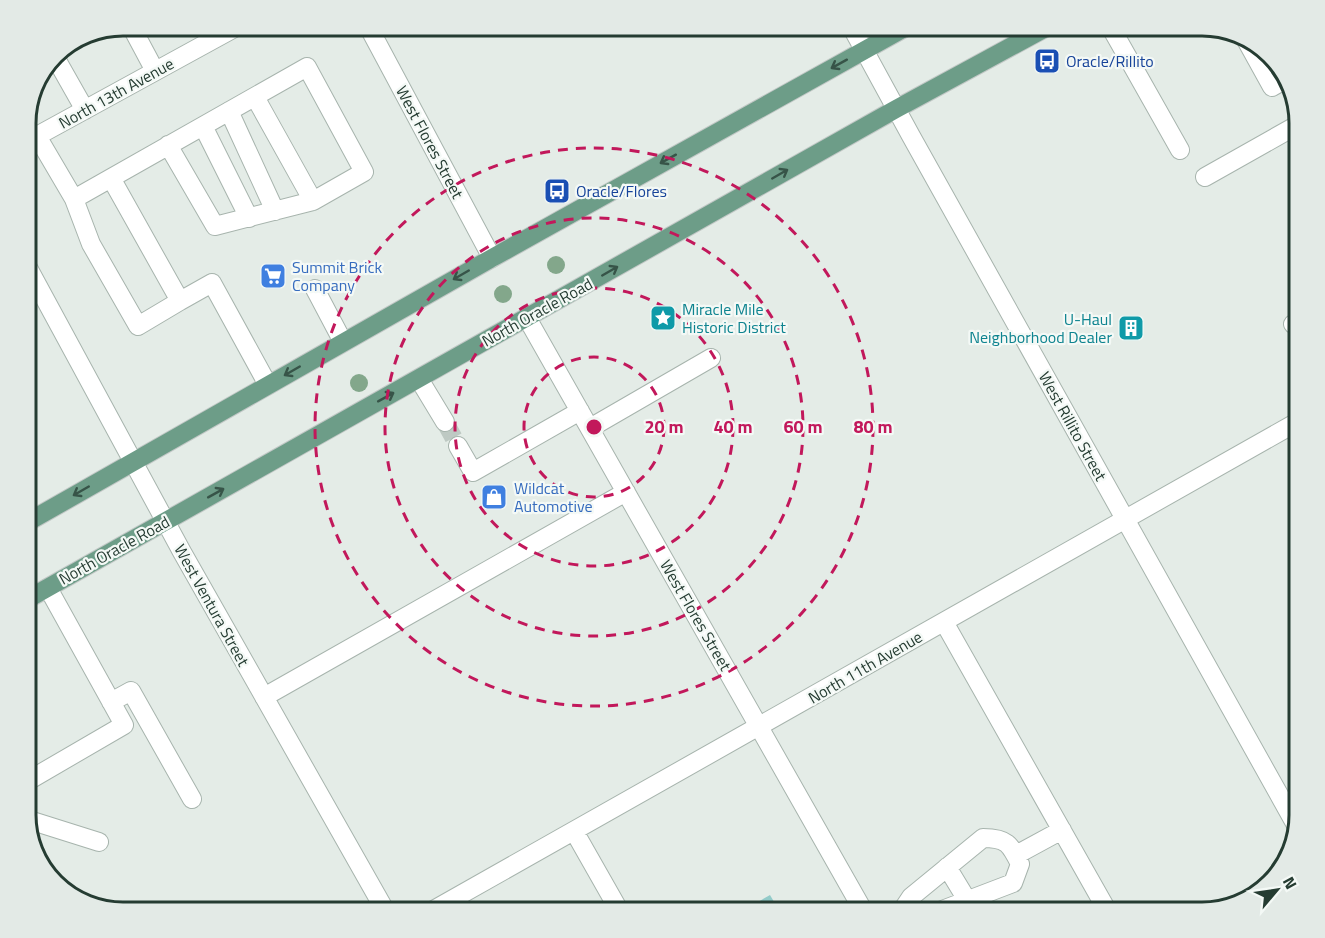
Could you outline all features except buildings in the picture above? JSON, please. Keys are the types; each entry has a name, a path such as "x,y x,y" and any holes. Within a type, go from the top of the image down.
{"main road":[{"path":"36,517 492,258 890,36"},
{"name":"North Oracle Road","path":"36,595 896,109 1031,36"}],"street":[{"path":"136,36 155,71"},
{"name":"North 13th Avenue","path":"36,137 220,36"},
{"name":"West Flores Street","path":"373,36 492,258"},
{"name":"West Rillito Street","path":"857,36 1289,812"},
{"path":"1116,36 1180,150"},
{"path":"1253,53 1272,87 1279,83"},
{"path":"59,64 84,110"},
{"path":"74,199 168,145 308,67 364,172 313,201 215,226 168,145"},
{"path":"255,97 313,201"},
{"path":"229,111 275,211"},
{"path":"203,126 249,218"},
{"path":"1204,177 1289,130"},
{"path":"36,145 74,199 91,244 138,326 212,283 268,385"},
{"path":"111,178 180,302"},
{"name":"West Ventura Street","path":"36,283 165,522 380,902"},
{"path":"315,289 343,342"},
{"name":"West Flores Street","path":"527,318 858,902"},
{"path":"590,428 711,358"},
{"path":"419,379 445,423"},
{"path":"458,446 473,472 580,411"},
{"name":"North 11th Avenue","path":"448,902 1289,427"},
{"path":"264,697 626,492"},
{"path":"36,776 124,725 48,588"},
{"path":"944,622 1102,902"},
{"path":"111,702 131,691 192,799"},
{"path":"36,822 99,842"},
{"path":"1016,855 1062,830"},
{"path":"574,831 614,902"},
{"path":"908,902 984,838 998,838 1011,847 1020,864 1013,883 962,902"},
{"path":"947,867 967,900"}],"water":[{"path":"770,895 774,902 758,902"}],"tunnel":[{"path":"445,422 458,446"}],"place":[{"name":"Oracle/Rillito","path":"1047,61"},
{"name":"Oracle/Flores","path":"557,191"},
{"name":"Summit Brick Company","path":"273,276"},
{"name":"Miracle Mile Historic District","path":"663,318"},
{"name":"U-Haul Neighborhood Dealer","path":"1131,328"},
{"name":"Wildcat Automotive","path":"494,497"}]}
